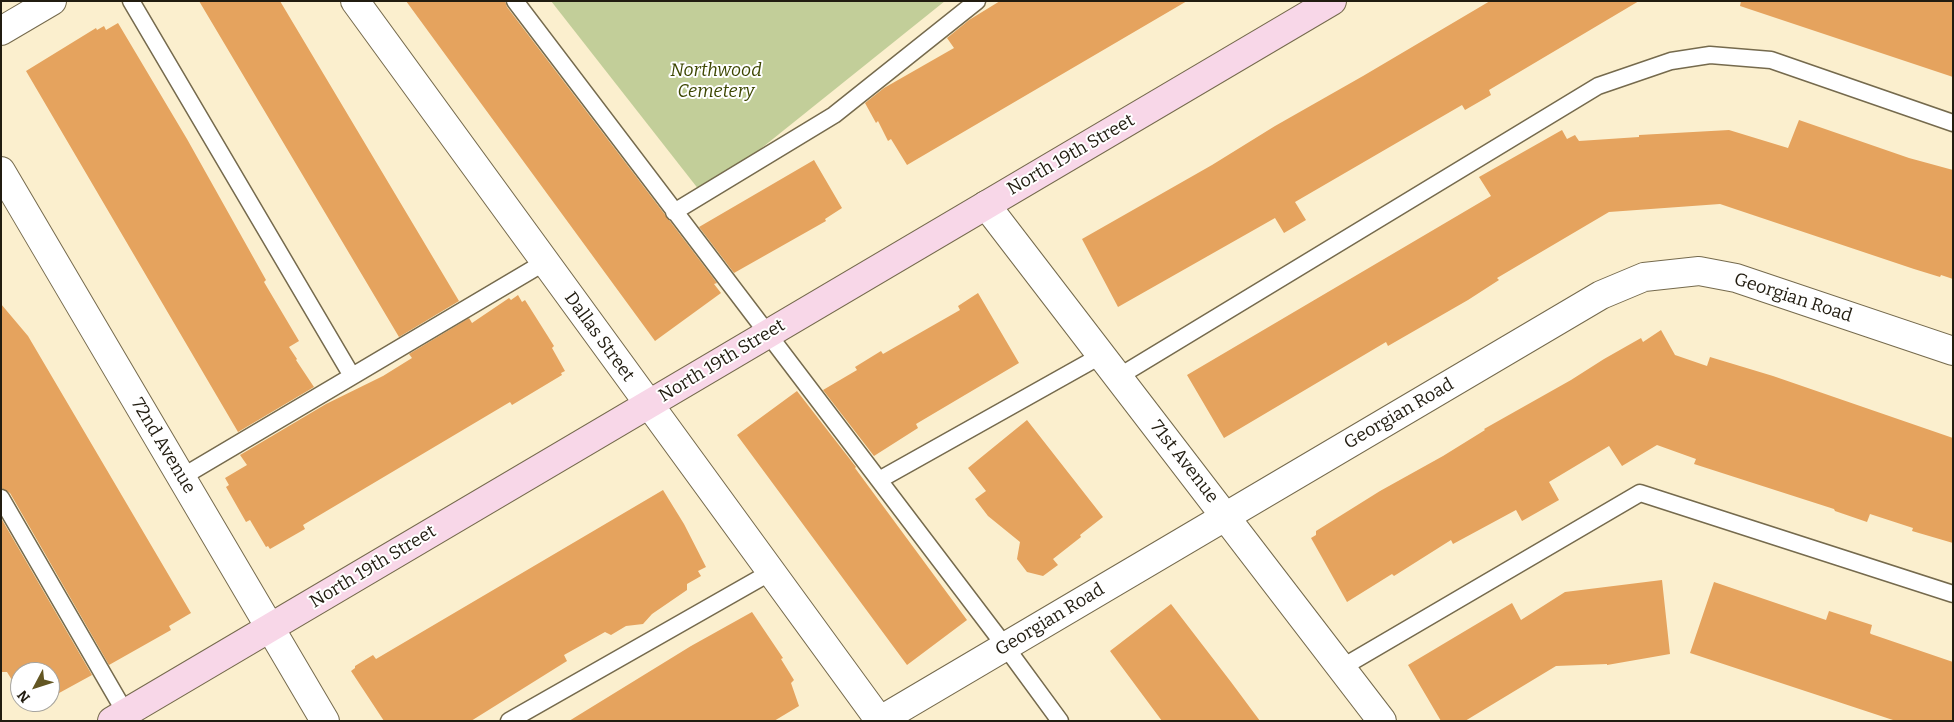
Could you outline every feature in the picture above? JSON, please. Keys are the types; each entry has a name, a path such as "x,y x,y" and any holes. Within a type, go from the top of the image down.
{"street":[{"path":"1,31 52,1"},
{"name":"Dallas Street","path":"355,1 879,721"},
{"name":"North 19th Street","path":"123,718 270,628 1332,1"},
{"name":"72nd Avenue","path":"1,171 325,721"},
{"name":"71st Avenue","path":"986,205 1382,721"},
{"name":"Georgian Road","path":"879,721 1601,295 1644,277 1699,272 1736,278 1953,351"}],"lane":[{"path":"131,1 352,376"},
{"path":"515,1 1060,721"},
{"path":"674,212 834,116 977,1"},
{"path":"1118,377 1598,86 1671,61 1710,54 1771,60 1953,122"},
{"path":"182,477 545,262"},
{"path":"879,480 1102,355"},
{"path":"1342,668 1640,493 1953,594"},
{"path":"1,498 123,718"},
{"path":"509,721 771,572"}],"green space":[{"name":"Northwood Cemetery","path":"551,1 945,1 703,195"}],"building":[{"path":"199,1 280,1 459,301 399,337"},
{"path":"406,1 505,1 507,7 717,283 714,284 721,293 655,341"},
{"path":"1000,1 1187,1 907,165 891,139 888,141 878,121 876,123 865,103 884,88 954,48 947,38 969,20"},
{"path":"1490,1 1639,1 1489,90 1491,95 1465,110 1462,105 1295,202 1306,220 1284,233 1275,218 1118,307 1082,239 1212,165 1275,126"},
{"path":"1741,1 1953,1 1953,77 1740,6"},
{"path":"118,23 187,139 266,280 264,282 299,341 289,347 314,387 238,432 26,71 96,28 97,30 104,26 106,30"},
{"path":"1799,120 1909,158 1953,170 1953,279 1914,269 1720,204 1609,212 1497,278 1499,280 1468,300 1388,346 1386,342 1224,438 1187,375 1491,196 1479,177 1562,130 1567,139 1575,135 1579,141 1639,137 1639,135 1729,130 1788,148"},
{"path":"814,160 842,208 825,219 826,221 734,273 699,227"},
{"path":"978,293 1019,363 916,424 918,428 874,456 823,390 857,370 855,367 881,351 883,354 960,310 958,306"},
{"path":"518,295 522,302 525,300 554,346 552,348 565,371 561,373 562,375 512,405 510,402 303,525 305,529 270,549 268,546 266,547 250,520 246,522 226,487 229,485 225,478 247,465 240,455 326,404 383,376 412,358 409,354 469,318 472,323 509,298 511,300"},
{"path":"1,304 28,336 191,613 169,626 171,630 109,665 10,493 1,488"},
{"path":"1661,330 1675,355 1707,366 1710,357 1773,376 1953,438 1953,543 1912,531 1913,528 1870,514 1867,522 1834,509 1694,464 1696,459 1657,445 1622,466 1609,446 1549,482 1559,500 1522,521 1516,510 1453,544 1451,540 1394,576 1392,574 1347,602 1311,538 1316,535 1316,531 1380,491 1443,456 1484,429 1571,380 1604,359 1641,338 1643,342"},
{"path":"797,391 856,467 967,620 907,665 737,435"},
{"path":"1027,420 1103,517 1053,559 1058,565 1043,576 1027,572 1017,559 1020,542 988,516 975,499 986,491 968,468"},
{"path":"663,490 684,524 706,567 698,571 701,576 687,584 687,590 652,614 643,624 626,626 611,635 605,632 564,655 567,661 471,721 384,721 351,671 355,666 373,655 376,659"},
{"path":"1,518 92,675 60,693 60,662 10,662 10,677 7,672 1,672"},
{"path":"1662,580 1670,654 1607,665 1556,666 1465,721 1441,721 1408,665 1512,603 1521,620 1565,592"},
{"path":"1714,582 1826,620 1829,611 1872,625 1871,634 1953,662 1953,721 1896,721 1690,653"},
{"path":"1171,604 1260,721 1162,721 1110,651"},
{"path":"752,612 783,658 781,659 794,680 791,683 799,706 774,721 569,721 691,646"}]}
